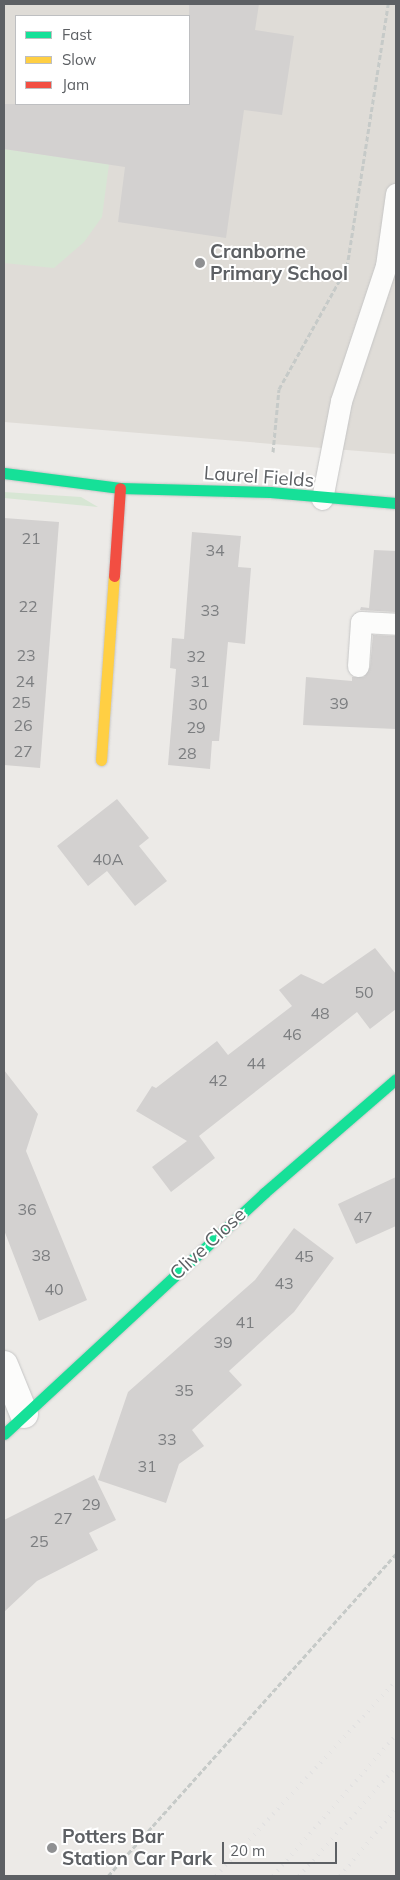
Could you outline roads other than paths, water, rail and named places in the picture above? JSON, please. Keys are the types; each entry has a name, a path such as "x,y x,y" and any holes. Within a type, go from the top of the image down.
{"street":[{"name":"Laurel Fields","path":"4,473 120,488 270,492 322,499 396,503"},
{"path":"101,760 120,488"},
{"name":"Clive Close","path":"4,1434 264,1193 396,1079"},
{"path":"4,1365 24,1414"}],"lane":[{"path":"322,499 341,401 386,266 396,194"},
{"path":"358,666 362,622 396,624"}],"railway":[{"path":"216,1876 396,1681"},
{"path":"273,1876 396,1735"},
{"path":"299,1876 396,1767"},
{"path":"340,1876 396,1809"}],"place":[{"name":"Cranborne Primary School","path":"200,263"},
{"name":"Potters Bar Station Car Park","path":"52,1848"}]}
